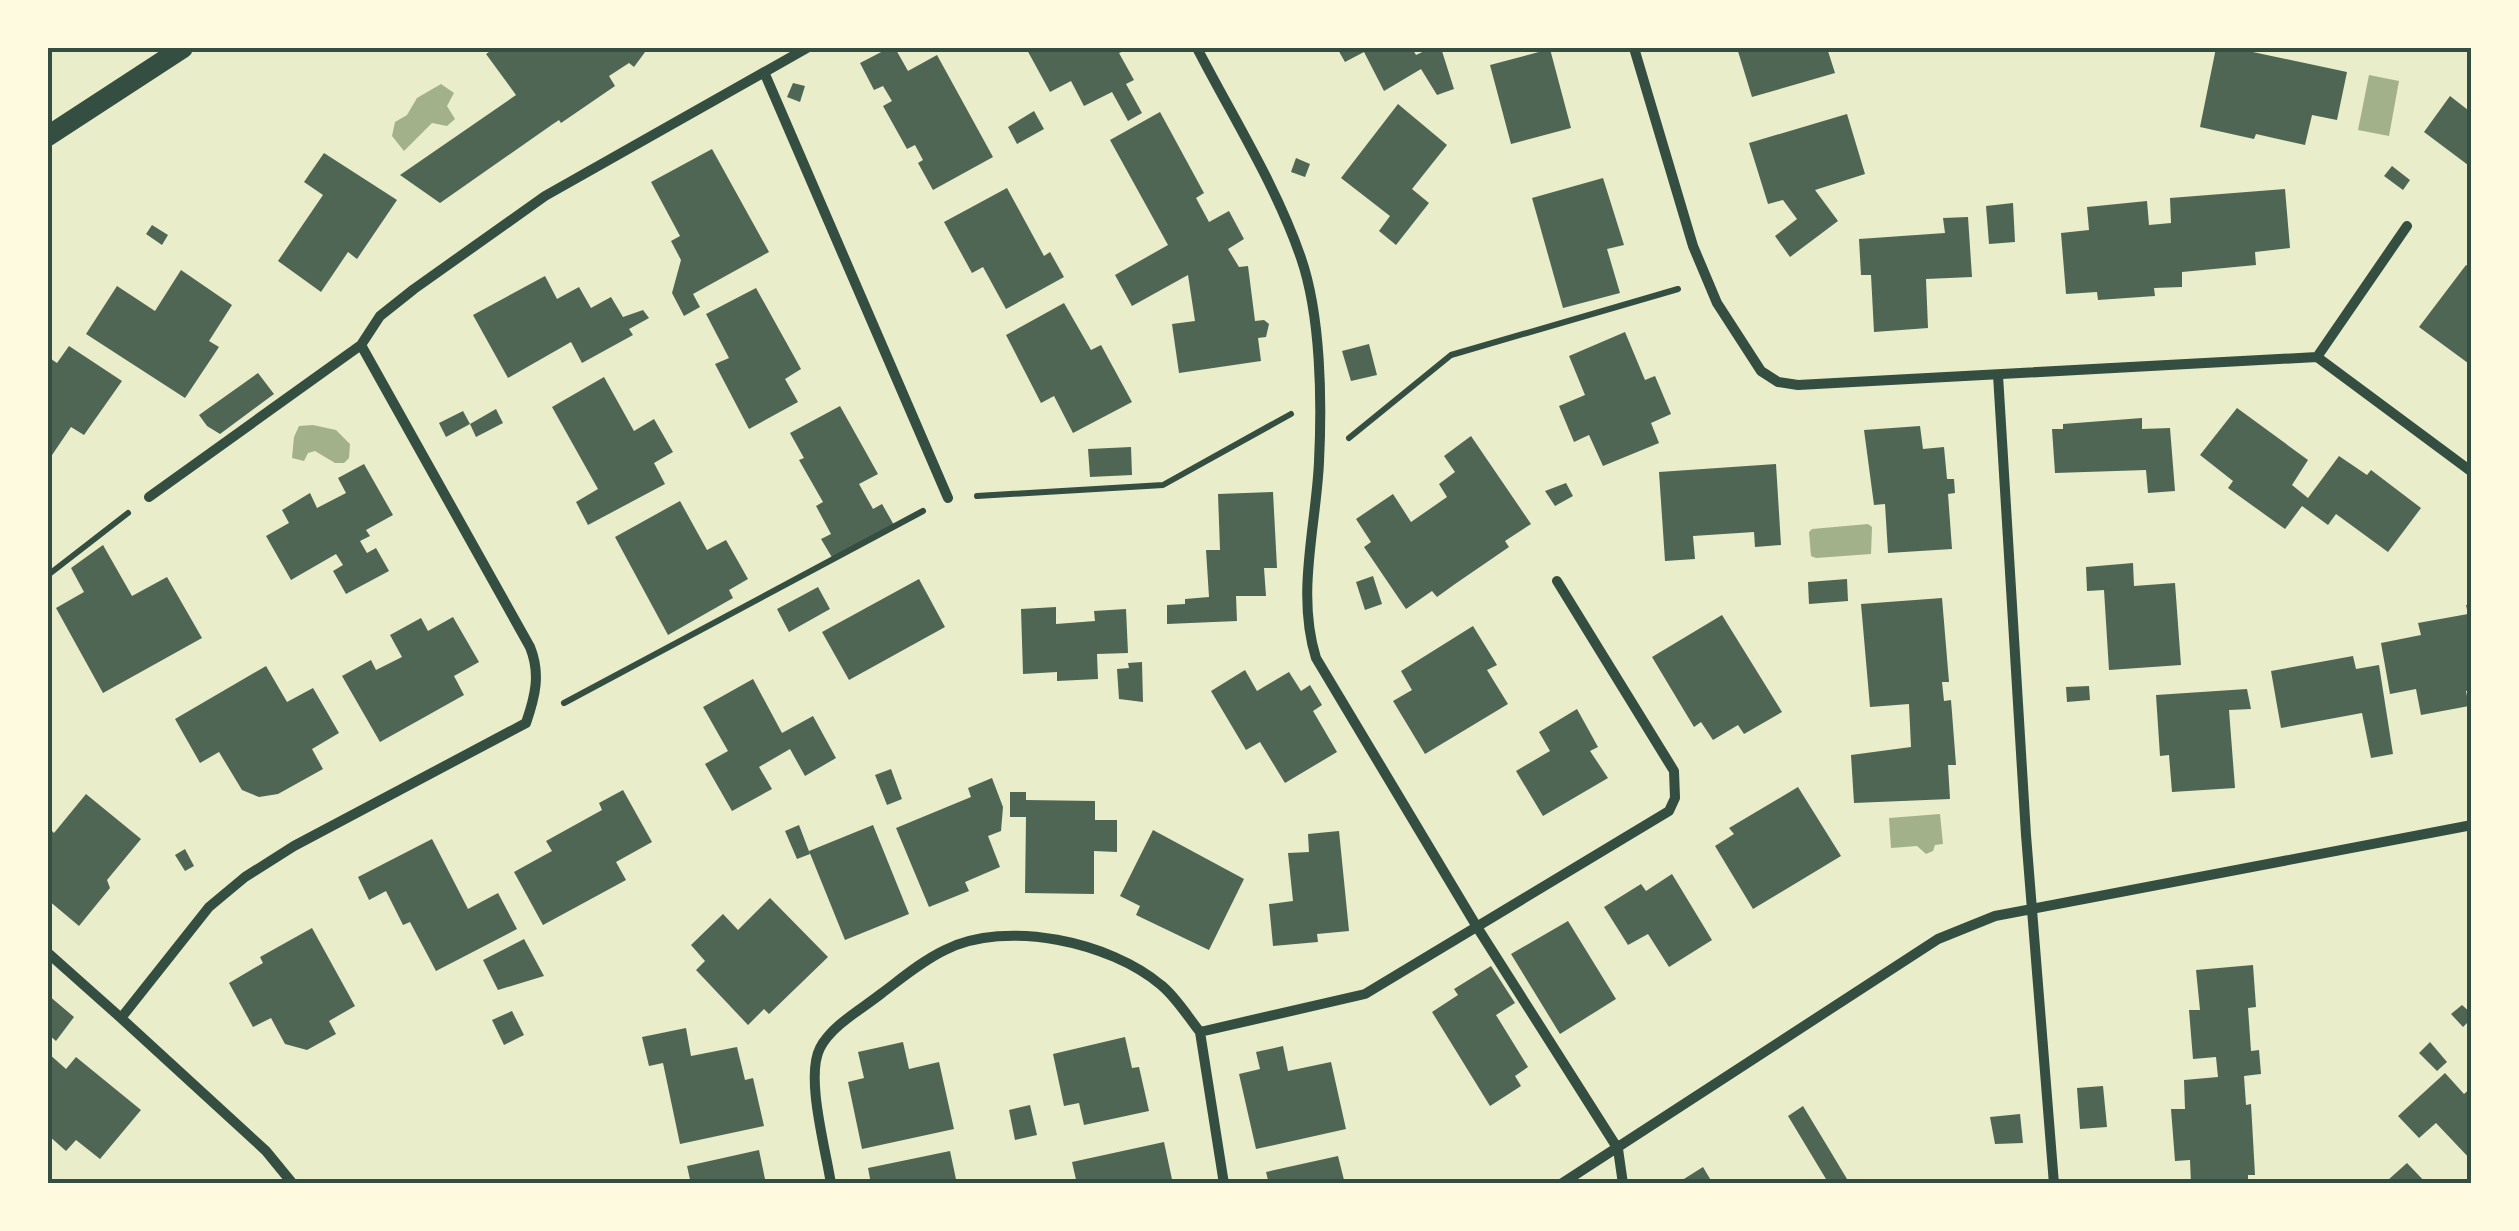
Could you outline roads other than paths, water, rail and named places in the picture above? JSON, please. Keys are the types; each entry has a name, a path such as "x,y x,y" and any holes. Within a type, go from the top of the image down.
{"main road":[{"path":"48,136 183,48"}],"street":[{"path":"149,497 362,345 380,316 545,196 807,48"},
{"path":"1196,48 1287,222 1303,263 1315,331 1319,398 1319,462 1306,600 1308,632 1316,658 1477,927 1618,1149 1624,1184"},
{"path":"1634,48 1693,246 1718,303 1761,371 1778,382 1798,385 1998,376 2317,357 2472,472"},
{"path":"764,72 948,498"},
{"path":"2317,357 2407,226"},
{"path":"121,1018 210,907 245,877 294,846 526,724 536,693 536,662 530,647 362,345"},
{"path":"1998,376 2054,1184"},
{"path":"1200,1032 1365,994 1669,810 1675,798 1674,770 1557,581"},
{"path":"1561,1184 1938,938 1994,916 2472,826"},
{"path":"831,1184 814,1075 818,1050 832,1032 947,948 1029,936 1086,945 1128,961 1164,987 1200,1032 1224,1184"},
{"path":"48,953 266,1151 293,1184"}]}
